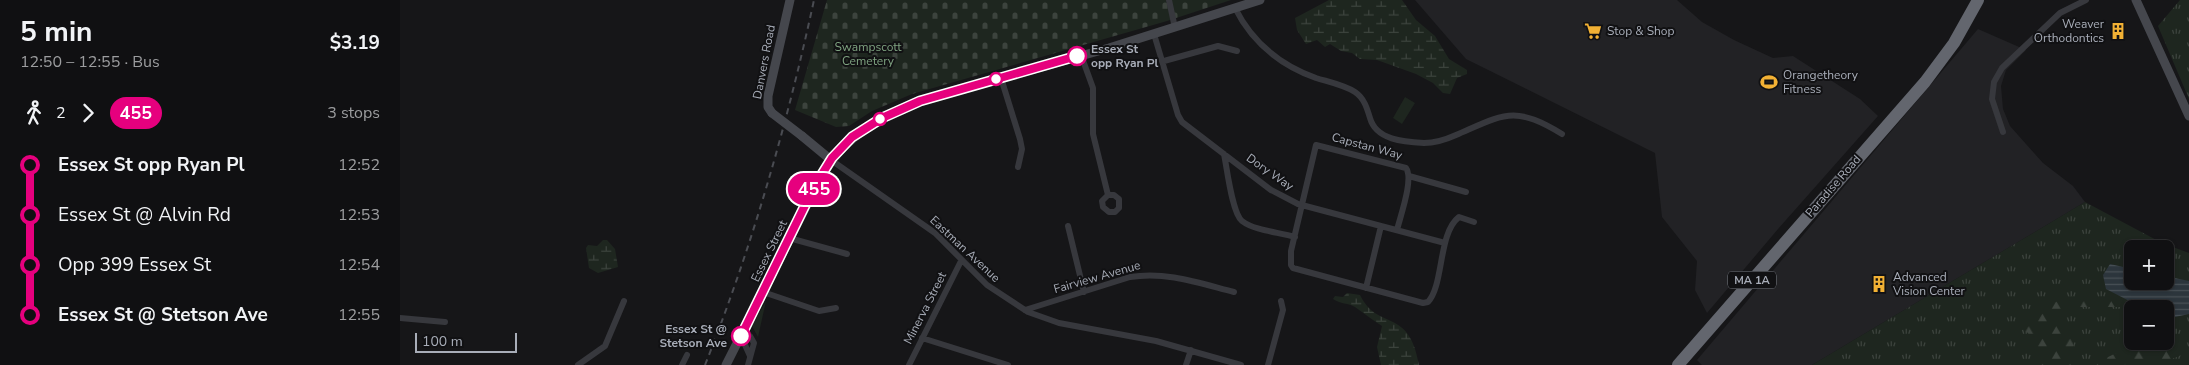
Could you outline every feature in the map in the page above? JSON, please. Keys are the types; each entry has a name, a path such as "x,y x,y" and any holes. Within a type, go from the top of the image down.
{"highway":[{"name":"Paradise Road","path":"1678,365 1930,76 1954,43 1978,0"}],"main road":[{"name":"Danvers Road","path":"790,0 768,96 768,107 772,113 831,160"},
{"name":"Essex Street","path":"726,365 814,187 831,160 852,137 895,112 920,101 1175,28 1260,0"},
{"path":"2136,0 2189,116"}],"street":[{"path":"1169,0 1175,28"},
{"path":"2002,132 1992,98 1994,82 2002,68 2060,13 2086,0"},
{"path":"1235,8 1254,38 1274,56 1313,77 1347,88 1358,94 1365,103 1375,128 1386,137 1435,143 1495,119 1518,114 1537,119 1562,134"},
{"name":"Dory Way","path":"1154,34 1164,61 1178,116 1182,122 1271,190 1303,206 1445,243"},
{"path":"1164,61 1218,46 1237,51"},
{"path":"1081,55 1094,95 1093,134 1108,195"},
{"path":"1001,78 1022,149 1018,167"},
{"name":"Capstan Way","path":"1303,206 1316,145 1406,168 1409,176"},
{"path":"1224,154 1235,209 1240,219 1253,226 1295,236"},
{"name":"Eastman Avenue","path":"831,160 936,233 987,286 1025,310 1059,323 1130,335 1241,365"},
{"path":"1397,230 1409,176 1466,192"},
{"path":"1303,206 1291,256 1293,268 1423,304 1431,298 1445,243 1456,219 1459,217 1474,222"},
{"path":"1068,226 1084,292"},
{"path":"1366,288 1381,226"},
{"path":"790,238 847,254"},
{"name":"Minerva Street","path":"910,365 961,261"},
{"name":"Fairview Avenue","path":"1025,310 1130,277 1154,274 1174,276 1234,292"},
{"path":"763,292 812,309 826,311 836,308"},
{"path":"578,365 596,354 604,346 624,301"},
{"path":"1268,365 1283,310 1281,301"},
{"path":"400,318 445,322"},
{"path":"741,336 750,356 748,365"},
{"path":"922,338 1008,365"},
{"path":"1186,365 1191,350"},
{"path":"682,365 687,355"}],"shaded area":[{"path":"1415,0 1677,0 1702,22 1734,40 1773,58 1793,56 1860,99 1878,116 1707,313 1695,290 1697,261 1662,217 1655,153 1466,59"},
{"path":"1978,29 2026,50 2006,70 2001,86 2003,109 2010,126 2043,163 2073,186 2085,202 1812,365 1702,365 1697,360"},
{"path":"2110,264 2124,267 2124,290 2174,290 2174,278 2189,281 2189,314 2174,317 2174,300 2127,300 2106,289 2103,275"}],"green space":[{"name":"Swampscott Cemetery","path":"827,0 1231,0 1167,21 912,94 872,111 849,126 836,127 795,110"},
{"path":"1329,0 1402,0 1416,20 1435,36 1449,59 1467,70 1467,74 1457,78 1450,94 1443,93 1433,83 1416,74 1377,60 1360,59 1352,53 1341,51 1330,44 1325,47 1317,40 1306,44 1297,30 1295,18"},
{"path":"2180,0 2189,0 2189,99 2158,26"},
{"path":"1405,97 1415,103 1402,124 1393,118"},
{"path":"2085,202 2156,240 2124,240 2124,290 2174,290 2174,247 2189,253 2189,365 1812,365"},
{"path":"603,240 607,240 615,249 618,267 598,273 589,268 586,248 588,245 597,246"},
{"path":"1347,293 1360,295 1367,306 1375,313 1401,327 1408,334 1419,365 1381,365 1377,347 1382,326 1355,307 1333,299 1335,296 1343,297"},
{"path":"2111,295 2124,301 2124,307 2077,307 2067,310 2061,320 2063,326 2074,339 2071,360 2077,365 2041,365 2036,340 2021,327 2031,313 2042,305 2071,296 2088,301 2103,301"},
{"path":"766,301 758,337 752,326"},
{"path":"2124,350 2171,350 2180,352 2181,355 2148,363 2079,365 2108,357"}],"railway":[{"path":"705,365 738,276 767,185 792,93 814,0"}],"bus line":[{"name":"455","path":"741,336 814,187 832,158 852,137 882,118 920,101 1077,56"}],"place":[{"name":"Stop & Shop","path":"1593,31"},
{"name":"Weaver Orthodontics","path":"2118,31"},
{"name":"Essex St opp Ryan Pl","path":"1077,56"},
{"name":"Orangetheory Fitness","path":"1769,82"},
{"name":"Advanced Vision Center","path":"1879,284"},
{"name":"Essex St @ Stetson Ave","path":"741,336"}]}
